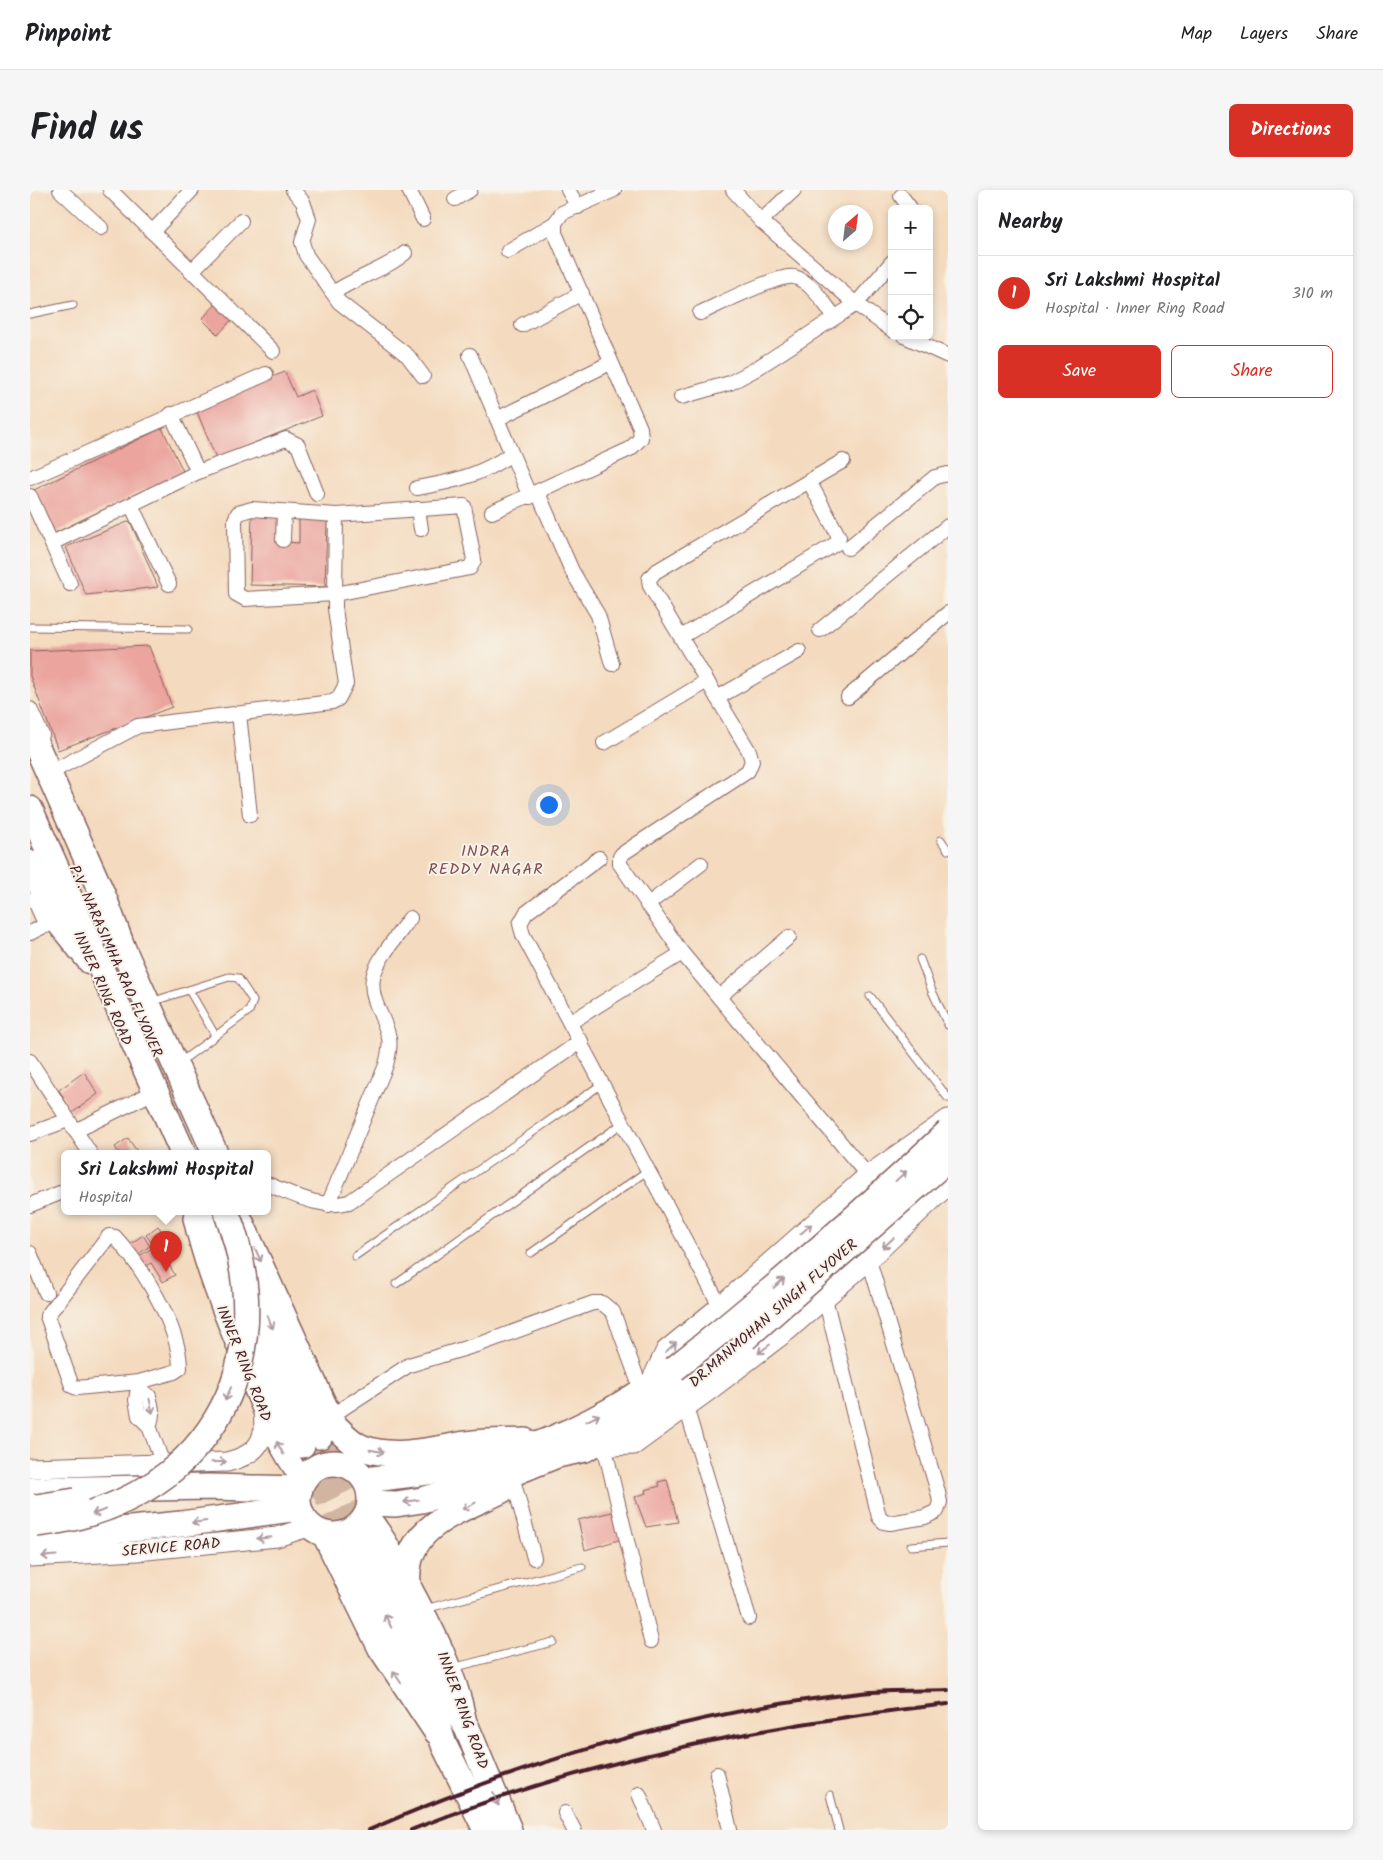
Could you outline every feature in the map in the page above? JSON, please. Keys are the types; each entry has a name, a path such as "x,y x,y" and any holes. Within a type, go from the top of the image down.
{"highway":[{"path":"30,732 214,1150"},
{"name":"P.V. NARASIMHA RAO FLYOVER","path":"30,769 200,1150"},
{"name":"P.V. NARASIMHA RAO FLYOVER","path":"30,809 182,1150"},
{"path":"30,862 51,923 92,964"},
{"name":"INNER RING ROAD","path":"92,964 173,1150"},
{"name":"DR.MANMOHAN SINGH FLYOVER","path":"553,1448 674,1370 740,1317 862,1211 948,1132"},
{"name":"DR.MANMOHAN SINGH FLYOVER","path":"553,1448 595,1447 680,1393 948,1159"},
{"path":"200,1215 322,1431 348,1439 363,1448 381,1452 403,1453 477,1442 553,1448"},
{"path":"30,1507 84,1499 126,1482 163,1456 184,1434 201,1410 214,1386 224,1356 230,1304 227,1274 220,1245 209,1215"},
{"path":"228,1215 232,1236 238,1251 322,1431"},
{"path":"30,1525 90,1515 135,1496 161,1480 186,1458 212,1426 235,1378 246,1324 244,1273 228,1215"},
{"path":"408,1583 407,1567 410,1554 418,1539 429,1528 514,1483 553,1448"},
{"path":"368,1499 396,1504 422,1500 506,1476 553,1448"},
{"path":"30,1490 209,1487 307,1507 339,1535 350,1532 360,1525 368,1499 357,1470 346,1464 334,1463 322,1465 311,1471 307,1507"},
{"path":"30,1539 181,1524 307,1507"},
{"path":"444,1745 434,1714 362,1546 467,1728"},
{"name":"INNER RING ROAD","path":"467,1728 508,1830"},
{"name":"INNER RING ROAD","path":"444,1745 486,1830"}],"main road":[{"path":"30,753 120,939"},
{"name":"INNER RING ROAD","path":"30,824 92,964"},
{"name":"INNER RING ROAD","path":"193,1215 209,1274 263,1412 307,1507 379,1649 423,1717 444,1745"},
{"path":"240,1215 322,1431"},
{"name":"INNER RING ROAD","path":"368,1499 451,1668 460,1692 467,1728"}],"street":[{"path":"60,190 101,228"},
{"path":"110,190 273,351"},
{"path":"152,232 192,190"},
{"path":"293,190 303,202 309,220 302,242 306,256 339,302 408,356 423,376"},
{"path":"410,190 423,219"},
{"path":"455,199 470,190"},
{"path":"568,190 578,207"},
{"path":"508,250 555,223 562,213 614,190"},
{"path":"733,190 762,221 856,304 888,327"},
{"path":"762,221 794,190"},
{"path":"900,196 908,205"},
{"path":"191,272 240,221"},
{"path":"492,512 534,495 630,449 641,438 640,428 610,363 555,233 555,223"},
{"path":"333,293 351,281 386,266 405,253"},
{"path":"680,397 730,383 754,370 856,304 888,267"},
{"path":"700,313 780,278 795,277 810,288 835,317"},
{"path":"522,325 582,293"},
{"path":"913,340 948,356"},
{"path":"470,355 511,454 572,571 598,615 612,664"},
{"path":"497,419 610,363"},
{"path":"30,478 171,414 266,374"},
{"path":"171,414 198,472"},
{"path":"52,543 198,472 286,439 298,445 317,494"},
{"path":"417,488 469,477 495,466 511,454"},
{"path":"843,461 651,575 649,579 650,586 750,751 752,762 742,775 620,857 620,864 682,953 868,1175 907,1225"},
{"path":"848,548 935,477 948,474"},
{"path":"680,637 837,544 839,537 809,481"},
{"path":"131,505 169,584"},
{"path":"464,506 474,560 470,568 335,594 245,599 236,594 234,520 238,513 252,509 336,515 464,506"},
{"path":"33,509 52,543 70,584"},
{"path":"418,509 421,529"},
{"path":"283,540 284,512"},
{"path":"57,769 138,726 316,705 338,699 346,684 335,608 336,515"},
{"path":"820,630 948,526"},
{"path":"848,697 948,613"},
{"path":"717,698 799,651"},
{"path":"604,743 707,681"},
{"path":"30,709 119,904 120,939"},
{"path":"239,714 250,815"},
{"path":"599,858 526,913 520,924 647,1170 720,1306"},
{"path":"647,905 701,864"},
{"path":"30,890 51,923 30,933"},
{"path":"328,1204 386,1065 389,1051 390,1039 372,992 373,978 377,967 410,918"},
{"path":"719,997 789,937"},
{"path":"571,1022 682,953"},
{"path":"271,1186 314,1202 328,1204 349,1202 581,1041"},
{"path":"31,1063 88,1150"},
{"path":"30,1134 72,1125 150,1094"},
{"path":"645,1390 666,1350 720,1306 868,1175 948,1119"},
{"path":"651,1640 595,1447 634,1445 686,1407 786,1332 869,1260 948,1185"},
{"path":"30,1205 61,1193"},
{"path":"140,1386 180,1368 180,1354 158,1298 133,1256 115,1237 109,1236 47,1316 72,1386 140,1386 149,1396 153,1414 149,1426 163,1464"},
{"path":"30,1253 46,1293"},
{"path":"825,1298 879,1517 884,1522 890,1523 925,1517 937,1511 940,1502 938,1492 869,1260"},
{"path":"322,1431 408,1365 483,1343 593,1303 602,1303 613,1312 645,1390"},
{"path":"686,1407 749,1618"},
{"path":"30,1468 227,1462 241,1458 253,1451 261,1440 265,1427 263,1412"},
{"path":"514,1483 534,1558"},
{"name":"SERVICE ROAD","path":"30,1557 137,1551 277,1537 307,1507"},
{"path":"716,1774 730,1830"},
{"path":"638,1794 654,1830"},
{"path":"565,1813 574,1830"}],"lane":[{"path":"30,314 73,305"},
{"path":"30,627 188,629"},
{"path":"941,840 948,850"},
{"path":"920,959 948,1025"},
{"path":"148,1002 229,977 238,978 254,1001 249,1010 177,1065"},
{"path":"189,990 214,1035"},
{"path":"870,996 948,1098"},
{"path":"355,1256 602,1084"},
{"path":"396,1284 623,1123"},
{"path":"531,1253 647,1170"},
{"path":"911,1546 948,1543"},
{"path":"423,1610 582,1567"},
{"path":"451,1668 553,1642"},
{"path":"830,1795 839,1830"}],"building":[{"path":"218,302 234,317 218,335 202,319"},
{"path":"285,372 296,397 312,390 322,416 216,458 195,407"},
{"path":"162,428 183,471 55,533 34,490"},
{"path":"252,515 282,516 281,542 299,543 299,519 327,520 325,587 250,585"},
{"path":"130,521 158,587 86,595 66,547"},
{"path":"149,646 172,707 58,750 30,676 30,651"},
{"path":"84,1072 98,1094 72,1113 59,1090"},
{"path":"128,1138 136,1150 117,1150 115,1147"},
{"path":"158,1226 166,1237 154,1246 146,1235"},
{"path":"143,1235 150,1246 137,1255 130,1244"},
{"path":"157,1245 175,1275 163,1282 151,1263 142,1268 136,1258"},
{"path":"667,1480 678,1522 646,1527 635,1497 646,1493 645,1490 660,1486 658,1482"},
{"path":"612,1512 622,1539 585,1550 578,1520"}],"tunnel":[{"path":"320,1436 371,1542"},
{"path":"302,1445 353,1550"}],"railway":[{"path":"369,1830 488,1782 610,1743 672,1726 798,1701 872,1692 948,1690"},
{"path":"411,1830 542,1784 608,1765 675,1749 811,1722 948,1704"}],"place":[{"name":"Sri Lakshmi Hospital","path":"166,1272"}],"district":[{"name":"INDRA REDDY NAGAR","path":"486,859"}]}
